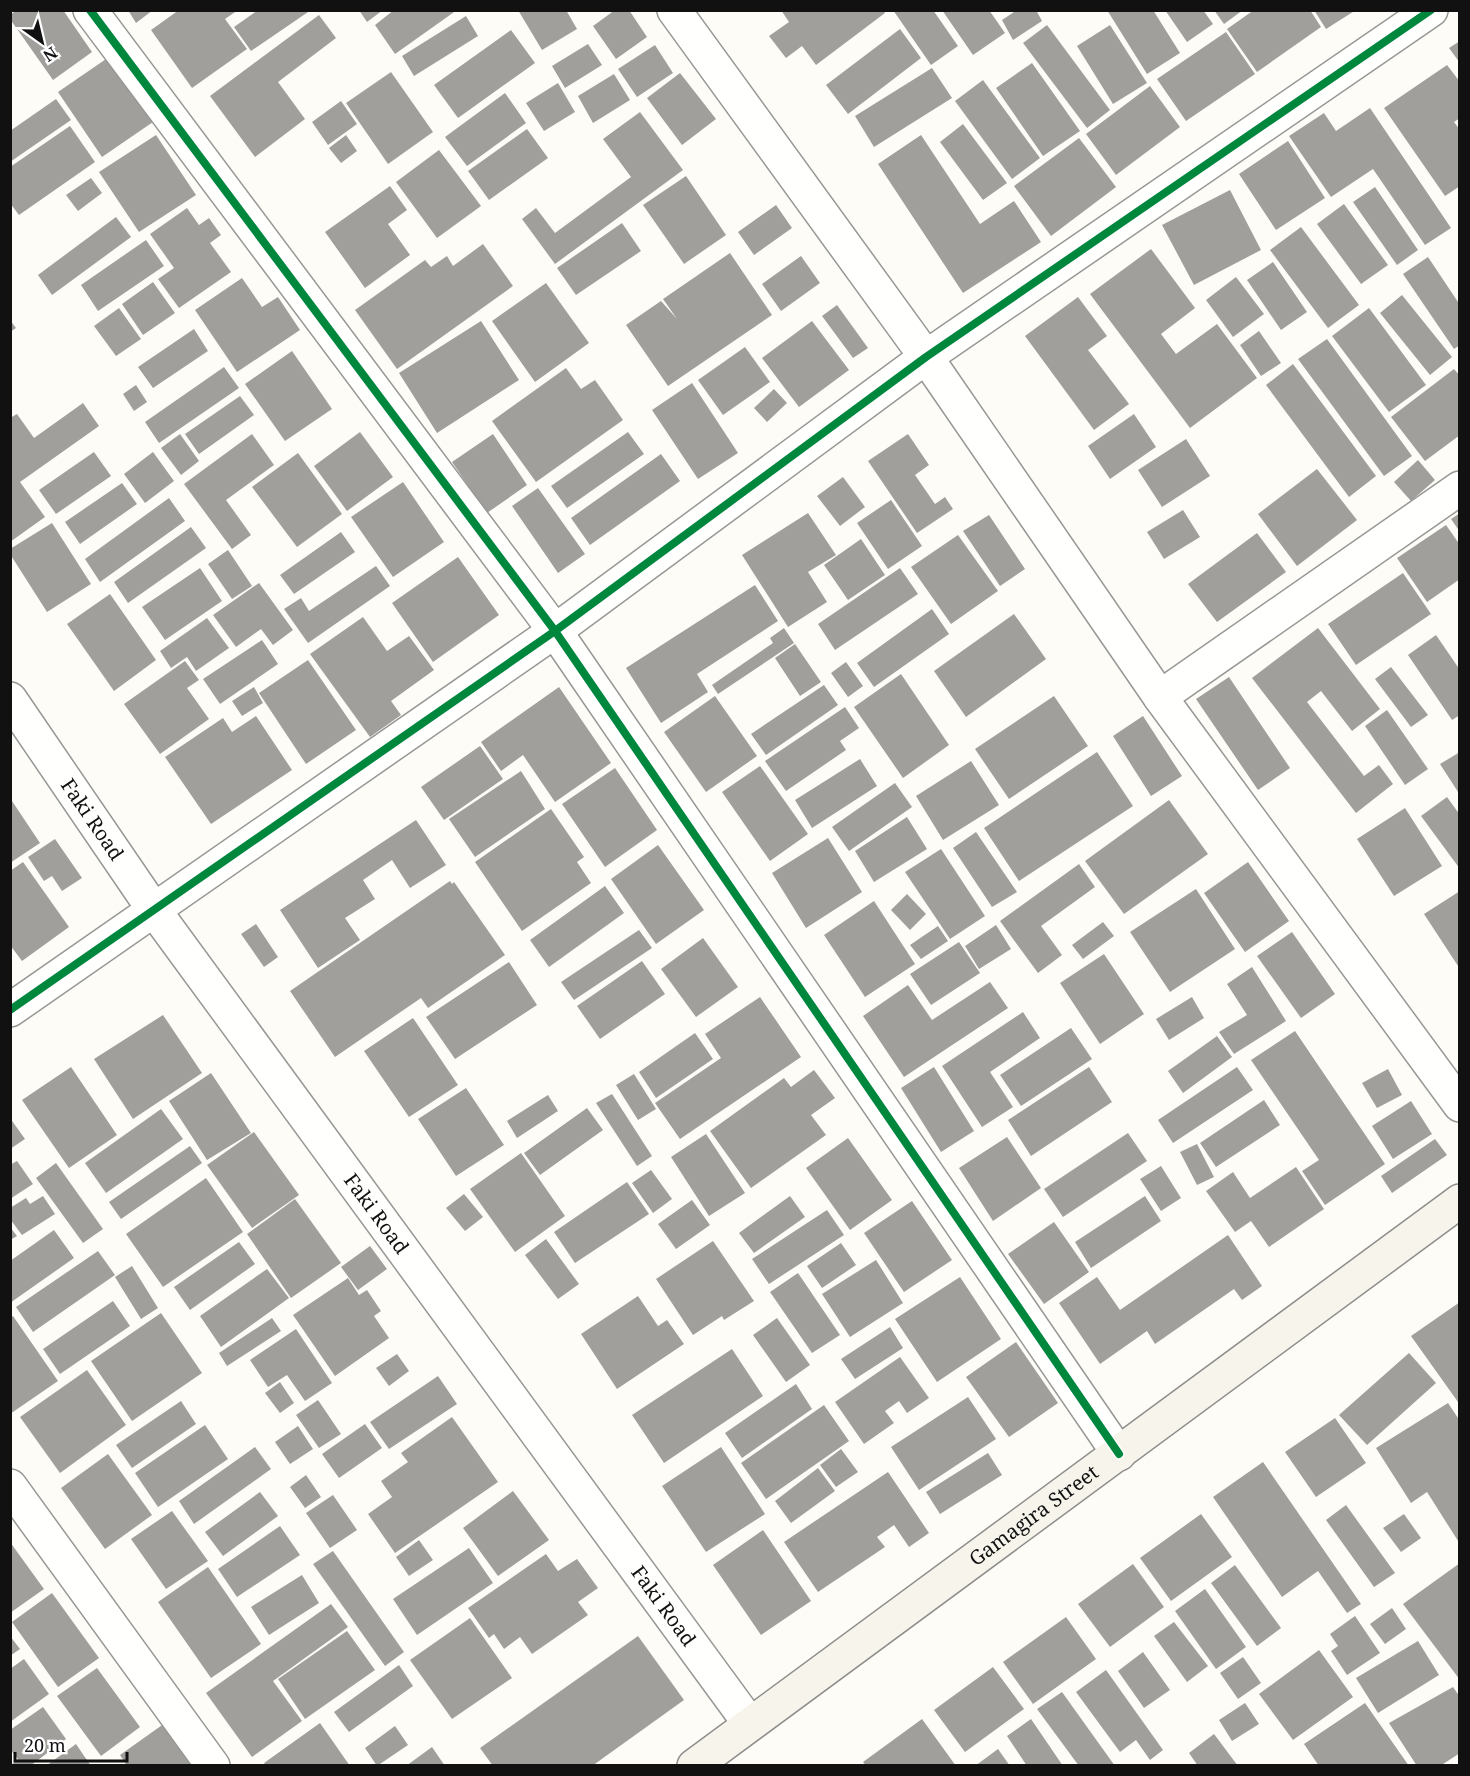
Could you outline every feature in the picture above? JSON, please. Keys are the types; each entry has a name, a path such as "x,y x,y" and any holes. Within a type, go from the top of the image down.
{"street":[{"path":"90,10 555,631 1119,1454"},
{"path":"10,1010 555,631 926,357 1431,10"},
{"path":"688,15 1160,697 1460,1105"},
{"path":"1160,697 1460,488"},
{"name":"Faki Road","path":"10,699 154,910 750,1724"},
{"name":"Gamagira Street","path":"694,1766 1460,1201"},
{"path":"10,1486 213,1766"}],"building":[{"path":"17,10 63,10 92,52 53,80 10,19 10,15"},
{"path":"128,10 153,10 136,23"},
{"path":"179,10 238,10 225,19 247,49 192,88 151,30"},
{"path":"258,10 311,10 251,51 234,27"},
{"path":"359,10 383,10 367,22"},
{"path":"394,10 457,10 395,54 375,25"},
{"path":"518,10 566,10 577,29 542,50"},
{"path":"615,10 629,10 647,37 616,59 593,26"},
{"path":"781,10 883,10 885,13 816,65 802,46 786,58 769,36 789,22"},
{"path":"893,10 933,10 958,46 931,65"},
{"path":"942,10 989,10 1005,33 973,55"},
{"path":"1017,10 1036,10 1042,21 1013,40 1002,20"},
{"path":"1107,10 1153,10 1180,53 1147,74"},
{"path":"1165,10 1203,10 1213,24 1187,42"},
{"path":"1214,10 1243,10 1224,24"},
{"path":"1254,10 1310,10 1321,27 1257,72 1227,29"},
{"path":"1314,10 1356,10 1326,29"},
{"path":"319,15 336,38 278,82 305,119 255,157 210,96"},
{"path":"466,16 478,36 414,76 402,56"},
{"path":"1047,25 1110,110 1087,128 1023,43"},
{"path":"1110,25 1147,83 1113,104 1077,46"},
{"path":"900,29 921,58 848,114 826,85"},
{"path":"511,30 535,63 458,118 434,85"},
{"path":"1226,32 1255,74 1186,121 1157,79"},
{"path":"1460,41 1460,63 1449,48"},
{"path":"588,44 602,65 565,88 552,66"},
{"path":"655,45 673,73 637,97 618,69"},
{"path":"109,57 153,122 102,157 58,92"},
{"path":"1032,63 1080,131 1043,156 996,88"},
{"path":"1447,65 1460,82 1460,118 1454,122 1460,130 1460,186 1445,196 1384,108"},
{"path":"932,68 952,98 874,147 855,116"},
{"path":"391,72 433,132 388,164 346,103"},
{"path":"680,73 716,119 682,145 647,98"},
{"path":"614,74 630,100 593,123 578,96"},
{"path":"983,80 1040,158 1012,179 955,101"},
{"path":"558,83 575,112 544,131 526,103"},
{"path":"1150,86 1180,127 1116,175 1086,134"},
{"path":"505,93 526,123 467,166 445,137"},
{"path":"56,99 71,120 10,162 10,131"},
{"path":"341,101 357,124 328,145 312,122"},
{"path":"1370,108 1451,228 1425,245 1373,169 1331,197 1289,136 1324,113 1336,131"},
{"path":"640,112 683,170 555,264 522,219 536,208 555,233 631,177 603,139"},
{"path":"963,124 1007,183 983,200 940,142"},
{"path":"70,126 95,162 19,215 10,203 10,167"},
{"path":"527,129 548,158 489,200 468,171"},
{"path":"156,135 196,195 139,232 99,172"},
{"path":"346,135 357,151 341,163 329,148"},
{"path":"921,135 980,224 1014,201 1041,242 963,293 878,164"},
{"path":"1079,138 1116,187 1051,236 1014,186"},
{"path":"1288,141 1325,198 1276,230 1239,174"},
{"path":"439,150 481,206 437,238 396,182"},
{"path":"686,176 726,235 684,264 643,205"},
{"path":"91,178 102,193 78,211 66,195"},
{"path":"390,186 407,210 388,224 410,255 365,288 325,232"},
{"path":"1375,187 1418,250 1397,265 1353,202"},
{"path":"1230,190 1261,250 1194,285 1162,225"},
{"path":"1344,204 1388,265 1361,284 1317,224"},
{"path":"776,205 792,228 754,255 738,232"},
{"path":"187,208 199,225 209,218 221,235 210,243 231,272 179,308 158,279 174,268 150,234"},
{"path":"116,217 131,237 52,295 38,275"},
{"path":"622,223 641,251 576,295 557,268"},
{"path":"1301,227 1359,305 1328,328 1270,250"},
{"path":"146,240 164,266 98,311 81,285"},
{"path":"483,244 513,286 397,369 355,310 425,260 431,267 447,256 453,266"},
{"path":"1151,249 1195,308 1161,334 1176,354 1217,324 1257,378 1190,428 1090,294"},
{"path":"730,253 772,315 668,386 626,325 661,301 677,319 663,299"},
{"path":"801,256 820,283 781,311 762,284"},
{"path":"1428,257 1460,305 1460,345 1454,349 1403,274"},
{"path":"1273,262 1307,312 1281,330 1247,280"},
{"path":"1236,277 1264,314 1233,337 1206,300"},
{"path":"242,278 262,307 278,297 300,330 237,372 195,310"},
{"path":"153,282 175,313 143,335 122,304"},
{"path":"546,283 589,343 535,382 492,321"},
{"path":"1402,295 1452,357 1430,375 1380,313"},
{"path":"1078,297 1107,336 1088,350 1129,404 1094,430 1025,336"},
{"path":"837,305 868,348 853,358 822,316"},
{"path":"119,308 141,339 116,356 94,326"},
{"path":"1369,308 1426,385 1389,412 1332,336"},
{"path":"10,320 16,328 10,332"},
{"path":"481,321 519,380 437,433 399,373"},
{"path":"812,321 849,370 799,407 762,358"},
{"path":"194,329 208,351 153,388 138,367"},
{"path":"1259,331 1281,363 1261,376 1240,345"},
{"path":"1327,339 1412,456 1384,476 1298,359"},
{"path":"745,347 770,382 723,415 698,380"},
{"path":"292,351 332,409 285,441 245,384"},
{"path":"1293,364 1376,476 1349,497 1266,385"},
{"path":"224,367 239,388 159,443 145,422"},
{"path":"566,368 581,389 595,380 623,420 536,482 492,421"},
{"path":"1454,369 1460,376 1460,435 1425,461 1391,417"},
{"path":"692,383 738,453 698,479 652,410"},
{"path":"136,385 147,402 134,411 123,394"},
{"path":"774,389 787,403 767,422 754,408"},
{"path":"240,396 254,415 199,454 185,434"},
{"path":"83,403 99,426 20,482 45,517 10,542 10,418 17,414 34,438"},
{"path":"1134,414 1156,447 1110,479 1088,446"},
{"path":"360,432 393,477 347,511 314,466"},
{"path":"628,432 644,454 567,508 551,486"},
{"path":"180,434 199,461 181,475 161,448"},
{"path":"252,434 274,465 226,500 251,535 232,549 184,484"},
{"path":"493,434 527,485 487,513 452,462"},
{"path":"908,434 929,465 915,475 935,504 945,497 953,509 917,533 868,461"},
{"path":"1186,439 1210,476 1162,507 1138,470"},
{"path":"94,452 111,476 56,514 39,490"},
{"path":"153,452 174,481 145,503 124,474"},
{"path":"298,453 342,514 297,547 252,487"},
{"path":"661,454 680,481 590,545 571,518"},
{"path":"1418,460 1435,480 1411,501 1394,482"},
{"path":"1317,469 1357,520 1297,566 1258,514"},
{"path":"843,477 865,507 840,526 817,496"},
{"path":"403,482 444,542 393,577 351,517"},
{"path":"122,483 137,504 80,544 65,522"},
{"path":"538,488 585,554 558,573 512,506"},
{"path":"169,498 185,521 100,582 85,559"},
{"path":"891,500 922,546 888,569 857,523"},
{"path":"1183,510 1200,537 1164,559 1147,532"},
{"path":"808,513 836,555 808,572 827,602 788,627 742,555"},
{"path":"1460,513 1460,532 1451,519"},
{"path":"989,515 1025,569 1000,586 963,531"},
{"path":"52,523 91,584 47,612 10,554 10,549"},
{"path":"1446,525 1460,545 1460,579 1427,602 1397,558"},
{"path":"191,527 206,548 128,603 114,582"},
{"path":"341,532 355,552 294,594 280,575"},
{"path":"1257,533 1286,572 1217,622 1188,584"},
{"path":"958,535 998,591 951,624 911,567"},
{"path":"861,539 885,575 848,600 824,565"},
{"path":"228,550 252,586 232,599 208,564"},
{"path":"458,557 499,615 433,662 392,603"},
{"path":"376,566 390,586 308,643 284,609 301,598 309,611"},
{"path":"200,568 222,601 165,640 142,607"},
{"path":"900,568 918,594 835,650 818,624"},
{"path":"1403,573 1431,614 1356,665 1328,624"},
{"path":"259,583 293,630 273,645 261,629 236,647 213,615"},
{"path":"755,585 778,621 697,674 708,692 661,723 626,668"},
{"path":"110,594 156,660 114,691 67,624"},
{"path":"932,609 949,634 874,687 857,663"},
{"path":"1014,614 1046,659 966,717 934,671"},
{"path":"363,617 387,651 409,636 434,670 391,701 401,715 370,737 310,654"},
{"path":"207,618 229,648 196,671 187,657 171,668 160,651"},
{"path":"784,628 794,643 718,694 712,685 773,643 770,638"},
{"path":"1318,628 1380,709 1352,731 1321,691 1307,702 1364,776 1379,765 1393,784 1356,813 1252,678"},
{"path":"1436,635 1460,670 1460,715 1452,720 1408,655"},
{"path":"262,640 278,664 220,704 203,679"},
{"path":"795,644 821,682 800,696 775,658"},
{"path":"308,660 356,730 306,764 259,693"},
{"path":"185,661 199,680 187,688 209,719 160,754 124,704"},
{"path":"846,662 863,686 848,697 831,673"},
{"path":"1391,667 1428,715 1411,727 1375,679"},
{"path":"901,674 949,745 903,778 854,707"},
{"path":"1229,677 1290,768 1258,790 1196,699"},
{"path":"824,685 838,705 766,755 751,734"},
{"path":"254,687 263,703 242,716 232,701"},
{"path":"559,687 611,763 555,802 523,755 501,771 481,742"},
{"path":"715,696 757,756 706,792 664,732"},
{"path":"1054,696 1088,746 1009,799 975,749"},
{"path":"845,707 859,728 840,741 846,750 786,791 765,761"},
{"path":"1387,710 1428,769 1405,785 1365,726"},
{"path":"256,716 292,770 211,824 165,757 223,718 232,732"},
{"path":"1143,716 1182,776 1151,796 1113,736"},
{"path":"480,746 503,779 444,820 421,787"},
{"path":"1097,752 1133,806 1019,881 984,828"},
{"path":"1460,752 1460,795 1440,764"},
{"path":"860,759 877,786 812,828 795,800"},
{"path":"971,761 999,805 943,840 916,796"},
{"path":"760,766 808,834 770,861 722,792"},
{"path":"615,768 657,830 605,867 562,804"},
{"path":"521,771 545,809 475,857 449,819"},
{"path":"895,783 912,807 849,851 832,827"},
{"path":"1447,797 1460,815 1460,869 1421,816"},
{"path":"10,798 40,843 10,863"},
{"path":"1169,800 1208,854 1124,914 1085,861"},
{"path":"1405,808 1442,866 1394,896 1357,839"},
{"path":"551,809 584,857 577,862 591,883 522,931 475,862"},
{"path":"907,817 927,849 874,882 855,851"},
{"path":"416,820 446,865 410,888 392,860 363,880 375,899 345,918 360,940 318,968 280,910"},
{"path":"976,832 1017,892 992,907 953,848"},
{"path":"828,838 862,892 806,928 772,873"},
{"path":"55,839 82,878 62,891 52,876 44,881 28,857"},
{"path":"658,845 704,910 656,944 611,879"},
{"path":"941,849 985,916 950,939 905,872"},
{"path":"23,862 69,927 22,961 10,945 10,871"},
{"path":"1248,862 1289,921 1245,952 1204,893"},
{"path":"1079,864 1095,887 1041,926 1062,955 1038,973 1000,921"},
{"path":"450,881 452,884 454,882 505,955 428,1008 421,998 335,1057 290,991"},
{"path":"605,886 624,913 549,967 530,940"},
{"path":"1196,889 1235,949 1170,992 1130,932"},
{"path":"1460,891 1460,969 1424,914"},
{"path":"907,894 926,914 910,930 891,910"},
{"path":"874,901 915,964 865,997 824,935"},
{"path":"1103,922 1114,936 1083,959 1072,945"},
{"path":"256,924 278,957 264,967 241,934"},
{"path":"996,925 1011,949 979,969 965,946"},
{"path":"938,926 948,941 921,959 910,945"},
{"path":"639,930 652,948 574,1000 561,982"},
{"path":"1292,932 1335,994 1301,1018 1257,956"},
{"path":"703,938 738,987 696,1017 661,969"},
{"path":"959,942 980,973 931,1005 910,974"},
{"path":"1104,954 1144,1014 1100,1044 1060,983"},
{"path":"642,961 665,994 600,1039 577,1006"},
{"path":"509,962 537,1005 455,1059 426,1017"},
{"path":"1252,967 1286,1021 1234,1054 1219,1032 1247,1015 1227,984"},
{"path":"990,982 1008,1008 904,1077 863,1016 908,985 932,1020"},
{"path":"760,997 801,1057 680,1139 655,1103 721,1058 705,1034"},
{"path":"1192,997 1204,1018 1169,1040 1156,1019"},
{"path":"1023,1012 1040,1038 990,1072 1013,1107 982,1127 942,1066"},
{"path":"163,1015 202,1073 133,1119 94,1059"},
{"path":"413,1018 458,1085 409,1117 364,1051"},
{"path":"1071,1028 1092,1059 1021,1106 1000,1075"},
{"path":"1295,1031 1385,1164 1325,1205 1302,1171 1319,1160 1251,1060"},
{"path":"695,1033 713,1059 656,1098 639,1072"},
{"path":"1217,1036 1232,1057 1183,1093 1168,1071"},
{"path":"71,1067 117,1135 69,1168 22,1100"},
{"path":"934,1067 974,1131 941,1152 901,1088"},
{"path":"1089,1067 1112,1102 1031,1156 1008,1120"},
{"path":"1237,1067 1253,1090 1173,1143 1158,1120"},
{"path":"1388,1069 1402,1095 1377,1108 1362,1083"},
{"path":"814,1070 835,1098 811,1115 826,1135 751,1188 710,1131 784,1078 791,1087"},
{"path":"211,1073 251,1133 207,1160 169,1101"},
{"path":"634,1074 656,1109 638,1120 616,1085"},
{"path":"466,1088 504,1145 456,1176 418,1119"},
{"path":"612,1094 652,1156 637,1166 596,1103"},
{"path":"548,1095 558,1111 517,1138 507,1121"},
{"path":"1264,1100 1280,1125 1216,1167 1200,1143"},
{"path":"1411,1101 1432,1134 1393,1159 1372,1126"},
{"path":"587,1108 603,1130 540,1175 524,1153"},
{"path":"161,1109 183,1139 106,1193 85,1163"},
{"path":"10,1118 25,1139 10,1149"},
{"path":"254,1132 299,1195 252,1228 207,1165"},
{"path":"1128,1133 1147,1161 1063,1217 1044,1189"},
{"path":"706,1134 745,1193 709,1216 671,1157"},
{"path":"1007,1137 1041,1188 993,1221 959,1168"},
{"path":"848,1138 892,1200 850,1230 806,1168"},
{"path":"1435,1139 1447,1155 1392,1193 1381,1176"},
{"path":"1197,1144 1214,1177 1197,1185 1180,1152"},
{"path":"190,1146 202,1163 121,1219 109,1202"},
{"path":"521,1153 565,1216 515,1252 470,1189"},
{"path":"17,1161 33,1184 10,1199 10,1165"},
{"path":"56,1163 103,1229 83,1243 36,1178"},
{"path":"1161,1166 1181,1198 1161,1211 1140,1179"},
{"path":"1296,1167 1324,1209 1269,1247 1251,1221 1235,1232 1206,1191 1233,1172 1250,1198"},
{"path":"651,1170 672,1199 653,1213 632,1183"},
{"path":"206,1178 243,1232 163,1287 126,1234"},
{"path":"627,1182 649,1214 575,1263 554,1232"},
{"path":"464,1194 483,1217 465,1231 446,1208"},
{"path":"43,1196 55,1214 22,1235 10,1219 10,1208 26,1198 30,1204"},
{"path":"790,1196 805,1217 754,1253 739,1233"},
{"path":"1145,1196 1161,1221 1091,1268 1075,1242"},
{"path":"295,1199 341,1263 291,1298 247,1234"},
{"path":"692,1200 710,1225 676,1249 658,1224"},
{"path":"912,1201 952,1260 904,1292 864,1233"},
{"path":"827,1210 844,1235 769,1284 752,1259"},
{"path":"1054,1222 1089,1272 1044,1304 1008,1254"},
{"path":"10,1227 17,1236 10,1240"},
{"path":"54,1230 74,1258 10,1303 10,1261"},
{"path":"1228,1235 1262,1286 1242,1300 1234,1289 1155,1344 1147,1331 1100,1364 1059,1303 1097,1277 1120,1310"},
{"path":"546,1239 579,1284 558,1299 525,1255"},
{"path":"713,1241 754,1301 724,1320 722,1316 693,1335 656,1279"},
{"path":"239,1242 255,1264 190,1310 174,1287"},
{"path":"841,1243 856,1265 822,1288 807,1266"},
{"path":"370,1246 387,1269 358,1290 341,1267"},
{"path":"98,1251 115,1275 33,1332 16,1307"},
{"path":"876,1260 903,1303 850,1337 822,1294"},
{"path":"132,1266 158,1308 141,1319 115,1277"},
{"path":"267,1269 289,1298 221,1347 200,1316"},
{"path":"798,1273 840,1335 812,1353 770,1292"},
{"path":"960,1277 1001,1339 937,1382 895,1319"},
{"path":"348,1278 359,1295 367,1290 381,1311 374,1316 389,1338 335,1376 293,1315"},
{"path":"638,1296 658,1326 667,1320 684,1344 617,1389 581,1334"},
{"path":"113,1301 130,1326 60,1374 43,1349"},
{"path":"1460,1302 1460,1401 1458,1402 1411,1336"},
{"path":"161,1313 202,1373 132,1421 91,1361"},
{"path":"13,1316 58,1381 10,1414 10,1318"},
{"path":"272,1318 281,1331 227,1366 219,1353"},
{"path":"777,1318 810,1365 786,1382 753,1335"},
{"path":"890,1327 903,1348 855,1379 841,1359"},
{"path":"296,1329 332,1383 305,1401 287,1375 268,1387 250,1360"},
{"path":"1016,1342 1058,1403 1009,1437 966,1377"},
{"path":"732,1349 763,1396 664,1463 632,1415"},
{"path":"1409,1353 1436,1383 1367,1445 1339,1415"},
{"path":"397,1354 409,1371 389,1386 376,1368"},
{"path":"900,1357 929,1398 907,1413 899,1401 885,1411 894,1423 864,1444 835,1402"},
{"path":"87,1370 126,1425 60,1473 20,1417"},
{"path":"438,1376 457,1404 389,1449 370,1422"},
{"path":"280,1382 294,1403 280,1413 265,1393"},
{"path":"796,1384 812,1409 742,1458 725,1433"},
{"path":"968,1397 996,1439 919,1490 891,1447"},
{"path":"318,1400 341,1434 319,1448 296,1415"},
{"path":"181,1401 196,1424 132,1468 116,1445"},
{"path":"1448,1403 1460,1421 1460,1544 1427,1492 1411,1503 1376,1448"},
{"path":"824,1405 849,1441 766,1499 741,1463"},
{"path":"452,1417 498,1482 395,1553 368,1514 392,1497 381,1481 408,1462 401,1453"},
{"path":"1335,1418 1366,1463 1316,1497 1285,1452"},
{"path":"365,1424 382,1448 339,1478 322,1454"},
{"path":"205,1425 228,1459 158,1507 135,1473"},
{"path":"298,1426 313,1449 290,1464 275,1442"},
{"path":"255,1447 271,1469 194,1524 179,1501"},
{"path":"721,1447 765,1514 706,1552 662,1486"},
{"path":"841,1449 858,1472 836,1487 820,1465"},
{"path":"988,1453 1002,1475 940,1514 926,1492"},
{"path":"108,1454 152,1515 105,1549 61,1488"},
{"path":"1263,1462 1361,1604 1347,1613 1318,1571 1282,1597 1213,1497"},
{"path":"818,1468 835,1491 791,1523 775,1501"},
{"path":"888,1472 929,1533 909,1547 894,1525 877,1537 885,1547 818,1592 784,1542"},
{"path":"306,1475 321,1497 305,1508 290,1487"},
{"path":"513,1491 549,1540 498,1576 463,1528"},
{"path":"260,1492 278,1516 223,1556 205,1532"},
{"path":"333,1495 357,1530 330,1548 306,1513"},
{"path":"1346,1505 1395,1573 1374,1587 1326,1520"},
{"path":"172,1511 208,1561 166,1589 131,1539"},
{"path":"1201,1514 1232,1557 1171,1601 1140,1558"},
{"path":"1404,1514 1421,1538 1401,1552 1383,1528"},
{"path":"280,1526 300,1555 237,1597 218,1569"},
{"path":"763,1530 811,1601 761,1635 713,1565"},
{"path":"419,1540 433,1560 409,1576 396,1557"},
{"path":"10,1542 44,1589 10,1613"},
{"path":"469,1548 493,1583 417,1635 393,1599"},
{"path":"333,1551 404,1652 385,1666 313,1564"},
{"path":"546,1554 558,1571 577,1559 598,1588 578,1602 588,1615 532,1654 520,1637 504,1649 494,1634 489,1638 468,1608"},
{"path":"1460,1563 1460,1680 1403,1604"},
{"path":"1133,1564 1164,1607 1110,1647 1078,1604"},
{"path":"1235,1565 1281,1628 1257,1646 1211,1583"},
{"path":"208,1567 261,1644 211,1678 158,1602"},
{"path":"302,1575 319,1603 269,1635 251,1607"},
{"path":"1205,1589 1246,1647 1216,1669 1175,1611"},
{"path":"52,1593 99,1658 58,1687 12,1622"},
{"path":"331,1604 348,1627 273,1681 302,1721 252,1757 206,1693"},
{"path":"1392,1608 1406,1629 1385,1644 1370,1624"},
{"path":"1355,1616 1380,1653 1347,1675 1331,1651 1338,1646 1330,1634"},
{"path":"1066,1617 1096,1659 1033,1704 1003,1662"},
{"path":"470,1618 512,1678 452,1719 410,1660"},
{"path":"1174,1622 1208,1666 1187,1682 1154,1636"},
{"path":"347,1631 375,1670 305,1719 278,1679"},
{"path":"10,1636 20,1649 10,1656"},
{"path":"638,1636 684,1700 592,1766 493,1766 480,1748"},
{"path":"1418,1641 1439,1675 1378,1713 1356,1678"},
{"path":"1319,1650 1353,1697 1293,1740 1259,1694"},
{"path":"1143,1652 1170,1690 1144,1708 1118,1671"},
{"path":"1243,1657 1261,1683 1238,1699 1220,1673"},
{"path":"24,1659 49,1694 10,1722 10,1669"},
{"path":"399,1665 413,1686 349,1732 334,1712"},
{"path":"993,1667 1024,1709 965,1752 934,1710"},
{"path":"97,1668 140,1727 101,1756 57,1696"},
{"path":"1106,1670 1163,1750 1150,1760 1136,1740 1120,1752 1076,1692"},
{"path":"1453,1687 1460,1697 1460,1753 1440,1766 1417,1766 1389,1723"},
{"path":"1062,1692 1115,1766 1079,1766 1037,1709"},
{"path":"1245,1703 1259,1724 1232,1741 1219,1720"},
{"path":"1365,1703 1409,1766 1319,1766 1304,1744"},
{"path":"43,1707 66,1739 30,1766 10,1766 18,1759 10,1749 10,1730"},
{"path":"922,1719 956,1766 866,1766 863,1762"},
{"path":"1031,1719 1063,1766 1027,1766 1007,1736"},
{"path":"165,1723 194,1766 127,1766 120,1755"},
{"path":"320,1723 350,1766 266,1766 264,1763"},
{"path":"395,1726 408,1745 377,1766 365,1748"},
{"path":"1214,1734 1238,1766 1198,1766 1189,1753"},
{"path":"76,1744 91,1766 46,1766"},
{"path":"432,1747 445,1766 406,1766"},
{"path":"998,1749 1010,1766 975,1766"}],"cycle path":[{"path":"90,10 555,631 1119,1454"},
{"path":"10,1010 555,631 926,357 1431,10"}]}
